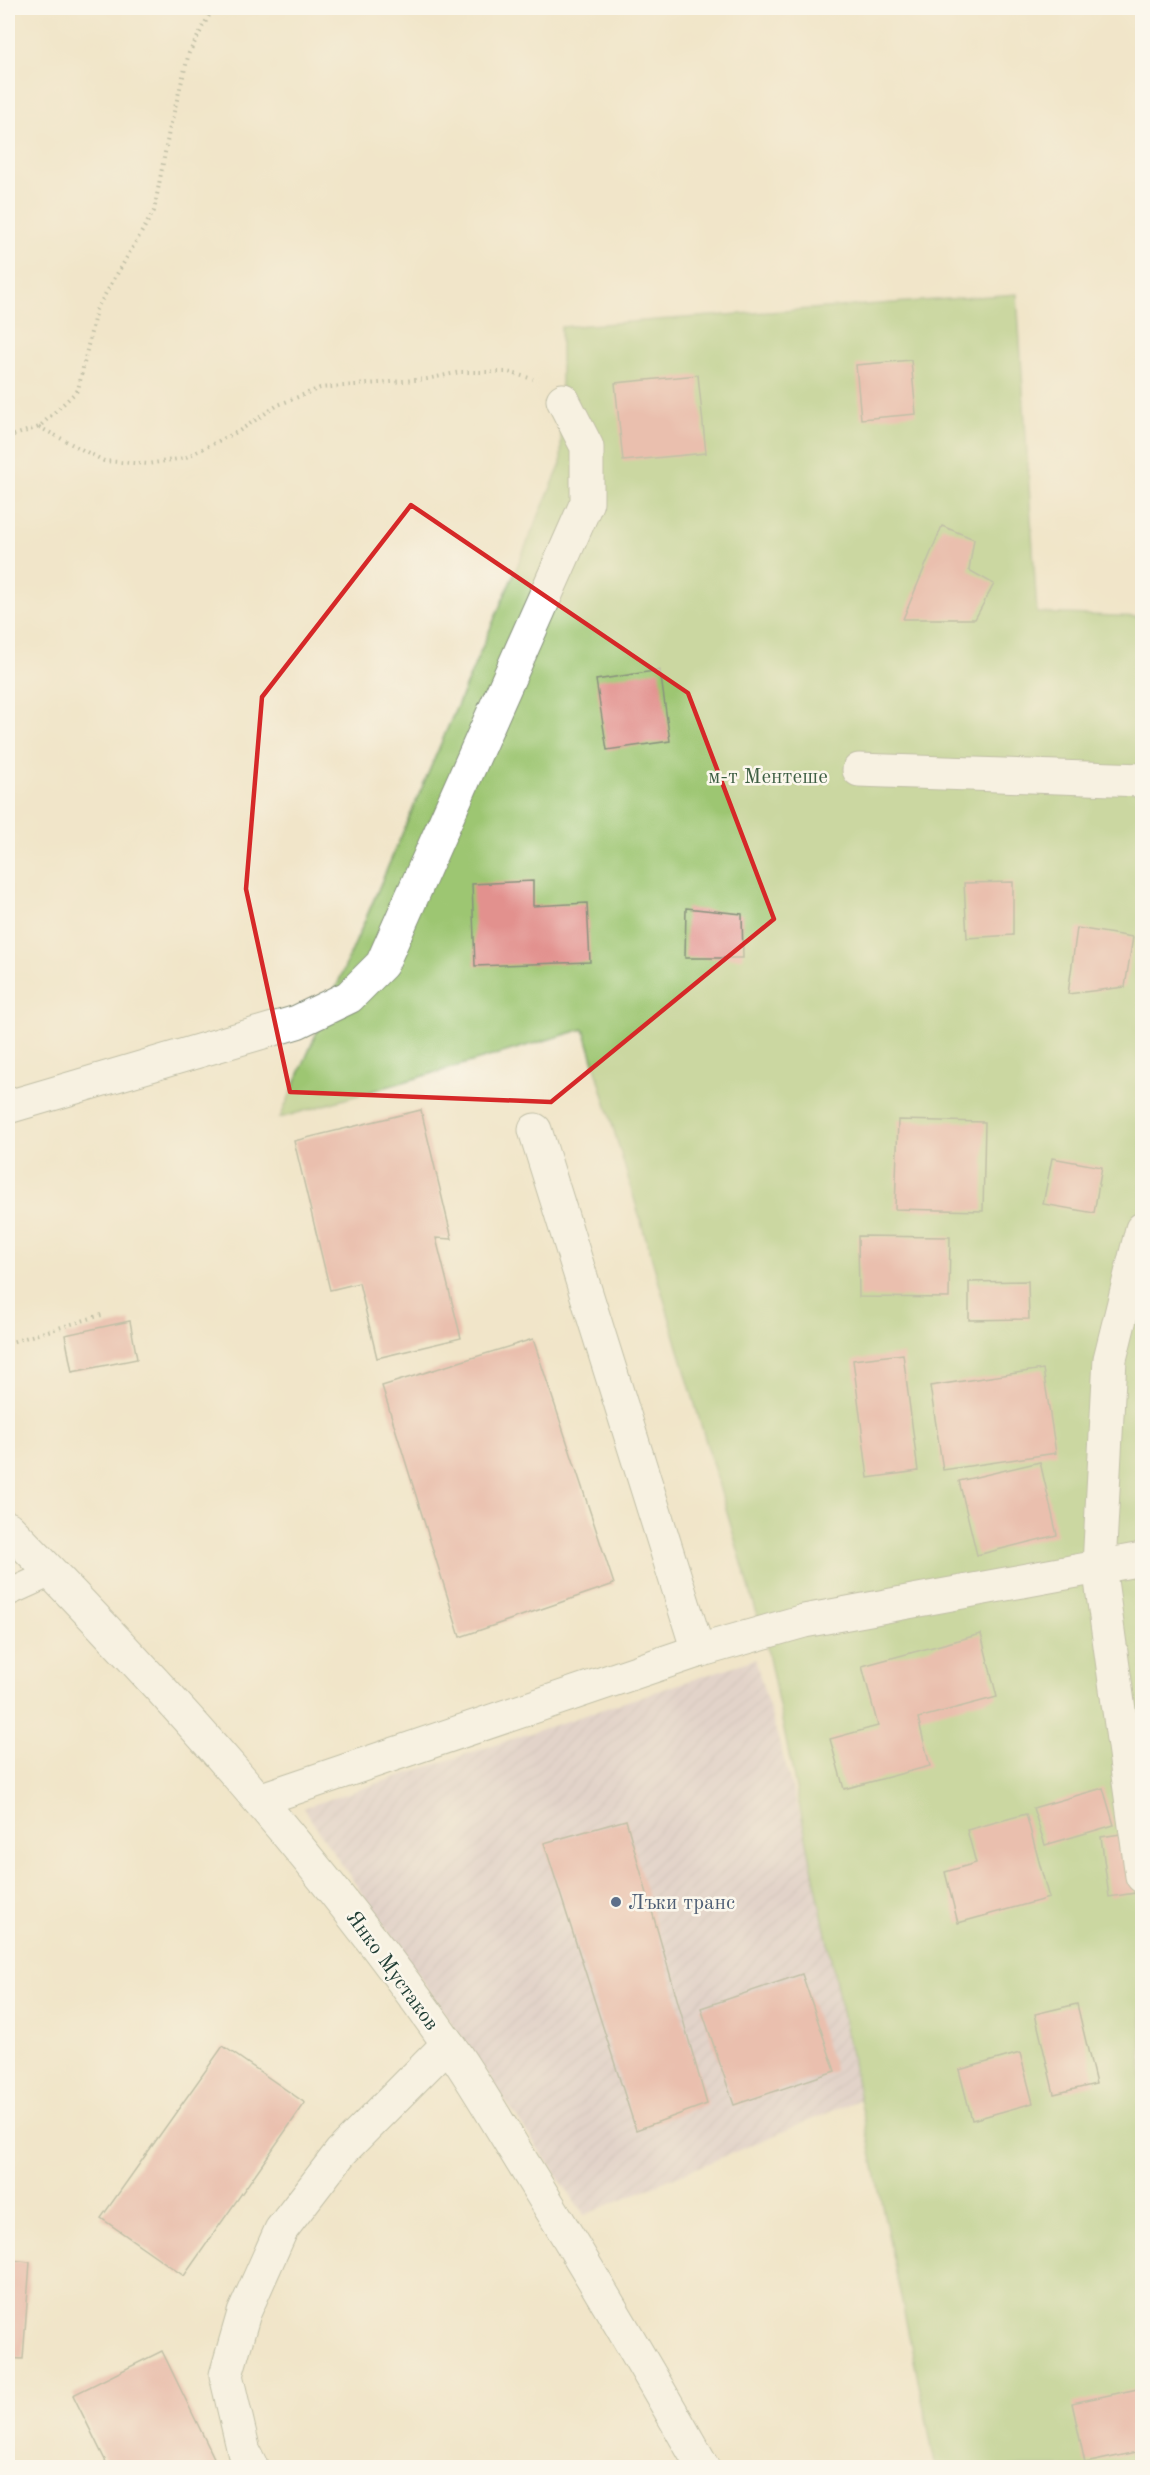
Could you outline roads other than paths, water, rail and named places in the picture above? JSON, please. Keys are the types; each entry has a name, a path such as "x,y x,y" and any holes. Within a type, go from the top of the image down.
{"street":[{"path":"8,1107 297,1022 349,997 382,964 587,502 587,447 563,400"},
{"path":"859,770 1143,780"},
{"path":"535,1130 698,1651"},
{"path":"1143,1229 1110,1359 1099,1566 1143,1876"},
{"name":"Янко Мустаков","path":"8,1528 129,1653 259,1800 334,1890 448,2044 622,2323 704,2468"},
{"path":"259,1800 698,1651 804,1622 1143,1559"},
{"path":"252,2468 244,2452 226,2375 244,2313 281,2230 341,2152 448,2044"}],"lane":[{"path":"8,1593 52,1573"}],"place":[{"name":"Лъки транс","path":"616,1902"}],"park label":[{"name":"м-т Ментeше","path":"768,776"}]}
